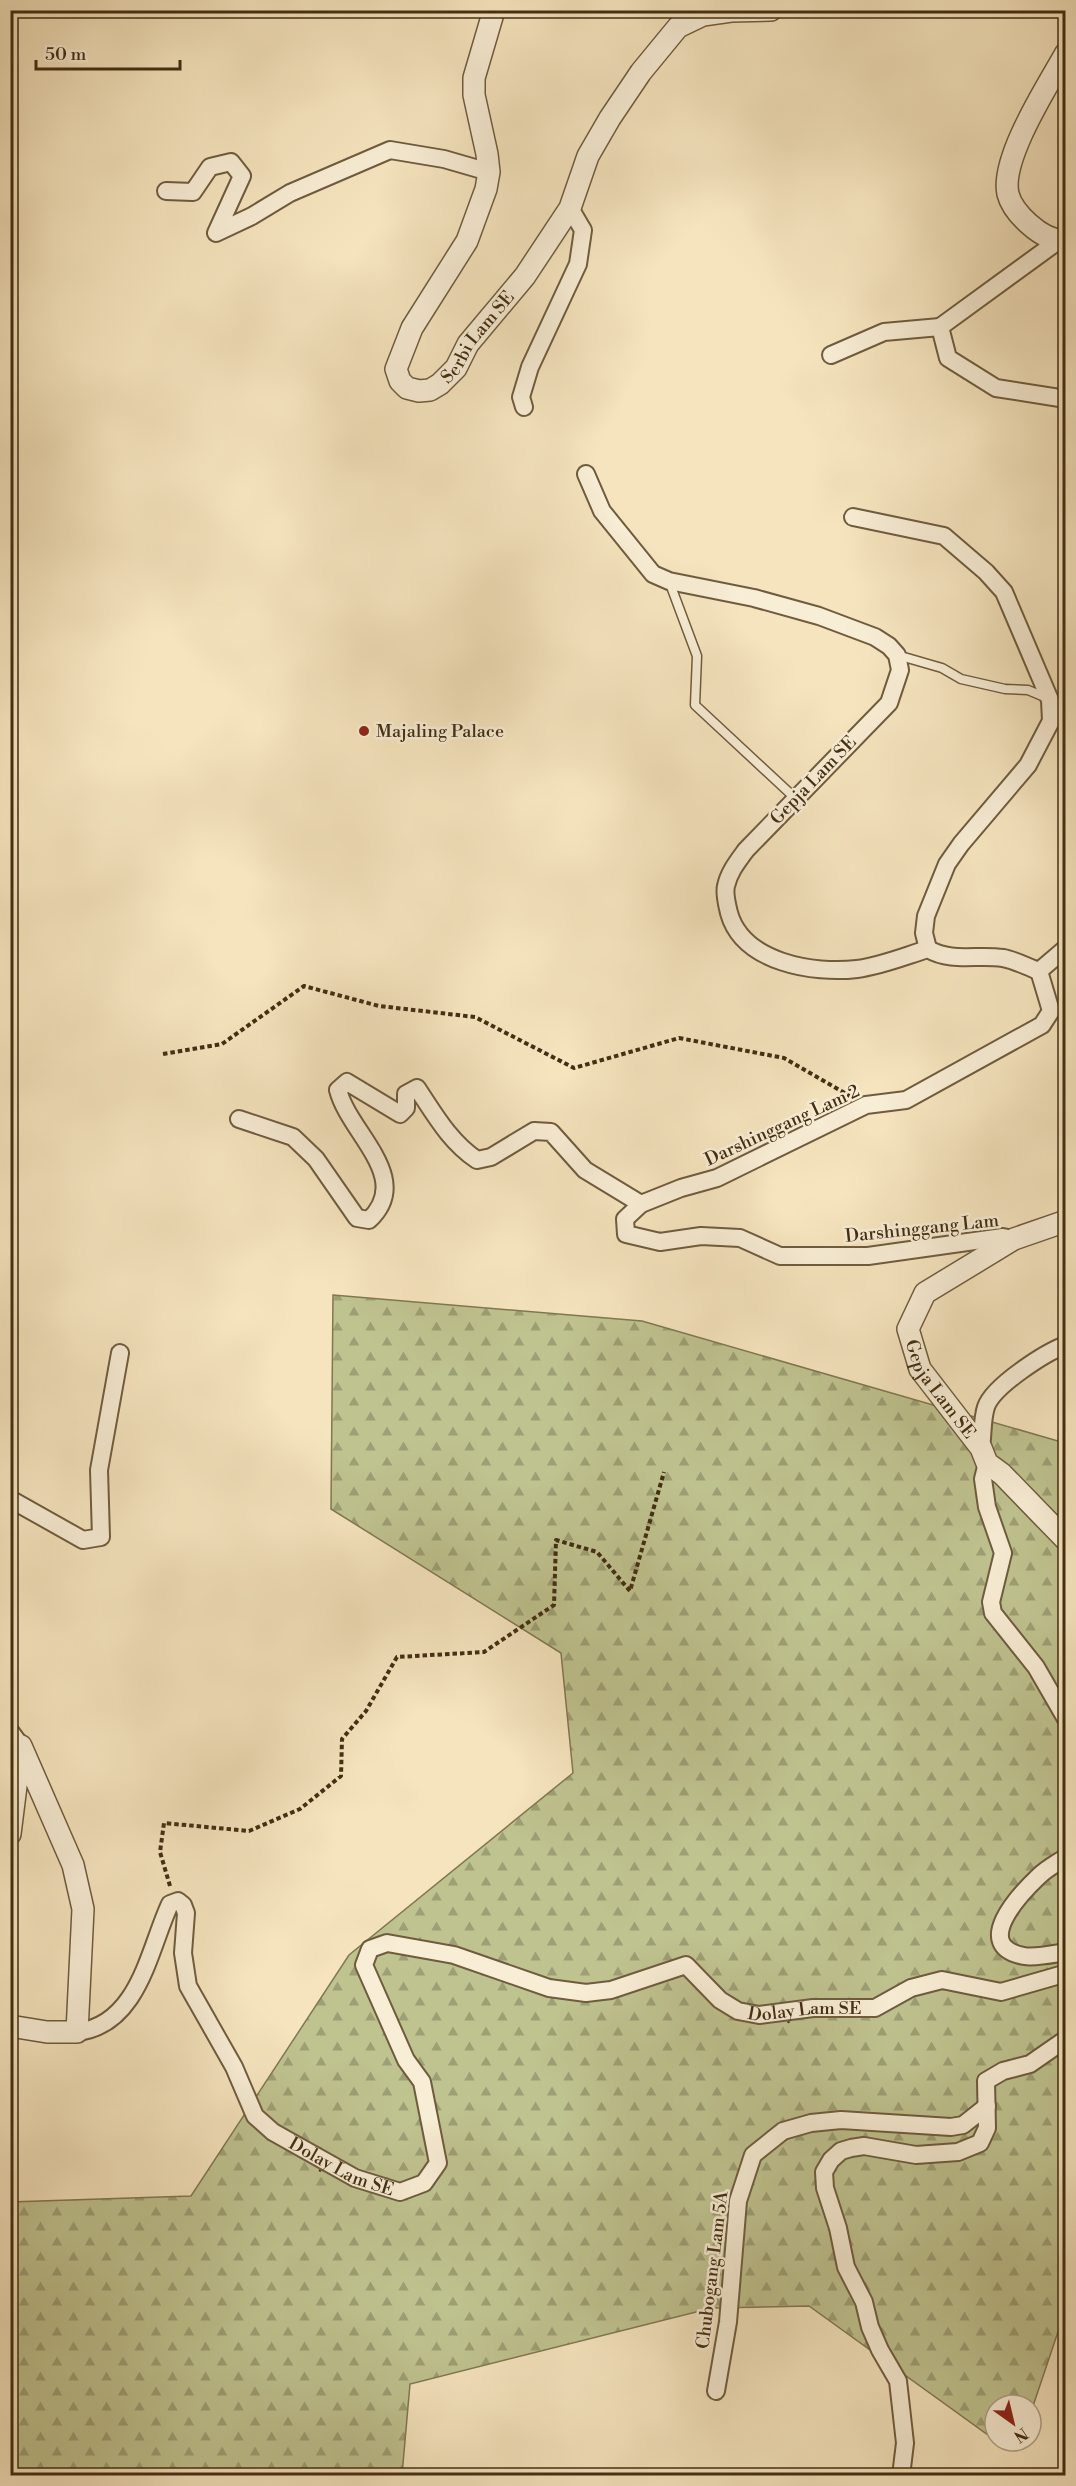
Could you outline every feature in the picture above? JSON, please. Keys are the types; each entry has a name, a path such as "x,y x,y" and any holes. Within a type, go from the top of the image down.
{"street":[{"name":"Serbi Lam SE","path":"494,10 474,78 474,95 488,154 489,172 486,189 467,241 412,327 396,369 400,381 407,388 419,391 430,390 440,384 456,368 468,344 525,276 570,208 588,156 610,118 641,72 678,27 703,15 731,11 771,10"},
{"path":"1061,241 1036,231 1017,214 1008,193 1014,149 1065,53"},
{"path":"166,191 193,192 210,167 231,162 242,176 216,233 252,216 290,193 390,150 444,159 489,172"},
{"path":"524,407 521,397 530,367 578,264 583,230 570,208"},
{"path":"831,355 884,332 940,327 1061,241"},
{"path":"940,327 948,358 996,388 1065,399"},
{"path":"586,474 602,511 653,574 669,581 754,597 819,616 875,637 889,646 897,656"},
{"path":"854,517 944,536 986,572 1004,592 1050,700 1051,721 1028,765 984,820 961,844 947,864 926,916 924,933 928,949 940,956 952,958 1005,958 1039,971 1065,948"},
{"name":"Gepja Lam SE","path":"897,656 900,670 889,703 746,850 731,871 725,887 726,903 730,918 741,935 754,946 778,960 803,967 831,970 859,969 928,949"},
{"name":"Darshinggang Lam 2","path":"641,1204 681,1188 717,1178 866,1105 906,1100 1042,1025 1052,1011 1039,971"},
{"path":"239,1119 293,1137 316,1159 357,1218 369,1220 378,1211 386,1194 383,1170 342,1106 338,1090 347,1082 400,1114 406,1108 406,1094 417,1088 444,1129 461,1149 477,1160 491,1157 534,1131 551,1132 585,1170 641,1204"},
{"name":"Darshinggang Lam","path":"641,1204 625,1219 626,1234 660,1242 701,1236 740,1238 780,1256 868,1256 1003,1237 1014,1239"},
{"name":"Gepja Lam SE","path":"984,1456 920,1369 908,1329 925,1293 1014,1239 1065,1221"},
{"path":"1065,1345 1050,1351 1027,1366 986,1405 983,1479 987,1507 1003,1553 991,1602 993,1613 1036,1667 1065,1719"},
{"path":"10,1499 83,1539 101,1537 99,1470 120,1353"},
{"path":"984,1456 1065,1540"},
{"path":"16,1738 73,1865 82,1909 77,2032"},
{"path":"10,1834 16,1738"},
{"path":"1065,1857 1039,1876 1002,1920 998,1933 1001,1943 1025,1956 1065,1952"},
{"path":"10,2026 47,2032 77,2032 89,2031 104,2024 131,1997 152,1954 170,1904 174,1901"},
{"name":"Dolay Lam SE","path":"174,1901 183,1905 186,1913 183,1953 189,1986 234,2067 255,2116 273,2132 355,2178 400,2192 424,2183 438,2163 422,2082 406,2060 364,1965 370,1950 387,1943 454,1955 549,1988 586,1993 611,1990 686,1965 720,2000 738,2012 759,2015 813,2008 875,2008 911,1988 942,1980 1001,1992 1060,1975 1065,1977"},
{"path":"901,2475 905,2443 898,2380 880,2350 870,2326 864,2302 846,2267 838,2228 825,2188 824,2172 831,2160 841,2151 851,2148 864,2146 916,2155 958,2152 980,2143 985,2136 986,2081 1003,2071 1030,2064 1065,2039"},
{"name":"Chubogang Lam 5A","path":"716,2391 728,2322 738,2201 753,2155 783,2131 811,2123 842,2120 951,2127 963,2125 987,2106"}],"lane":[{"path":"669,581 697,656 695,705 795,798"},
{"path":"897,656 942,668 971,682 1005,689 1028,690 1050,700"}],"path":[{"path":"163,1054 222,1044 304,986 379,1006 475,1017 574,1068 679,1038 784,1058 866,1105"},
{"path":"174,1901 160,1852 164,1823 249,1831 300,1809 341,1776 342,1739 366,1711 398,1657 484,1652 554,1605 556,1540 597,1552 630,1591 664,1472"}],"green space":[{"path":"333,1295 642,1321 1065,1443 1065,2311 1037,2393 983,2393 983,2431 809,2306 712,2308 410,2384 402,2475 11,2475 10,2202 191,2196 349,1955 573,1773 561,1653 331,1509"}],"place":[{"name":"Majaling Palace","path":"364,731"}]}
